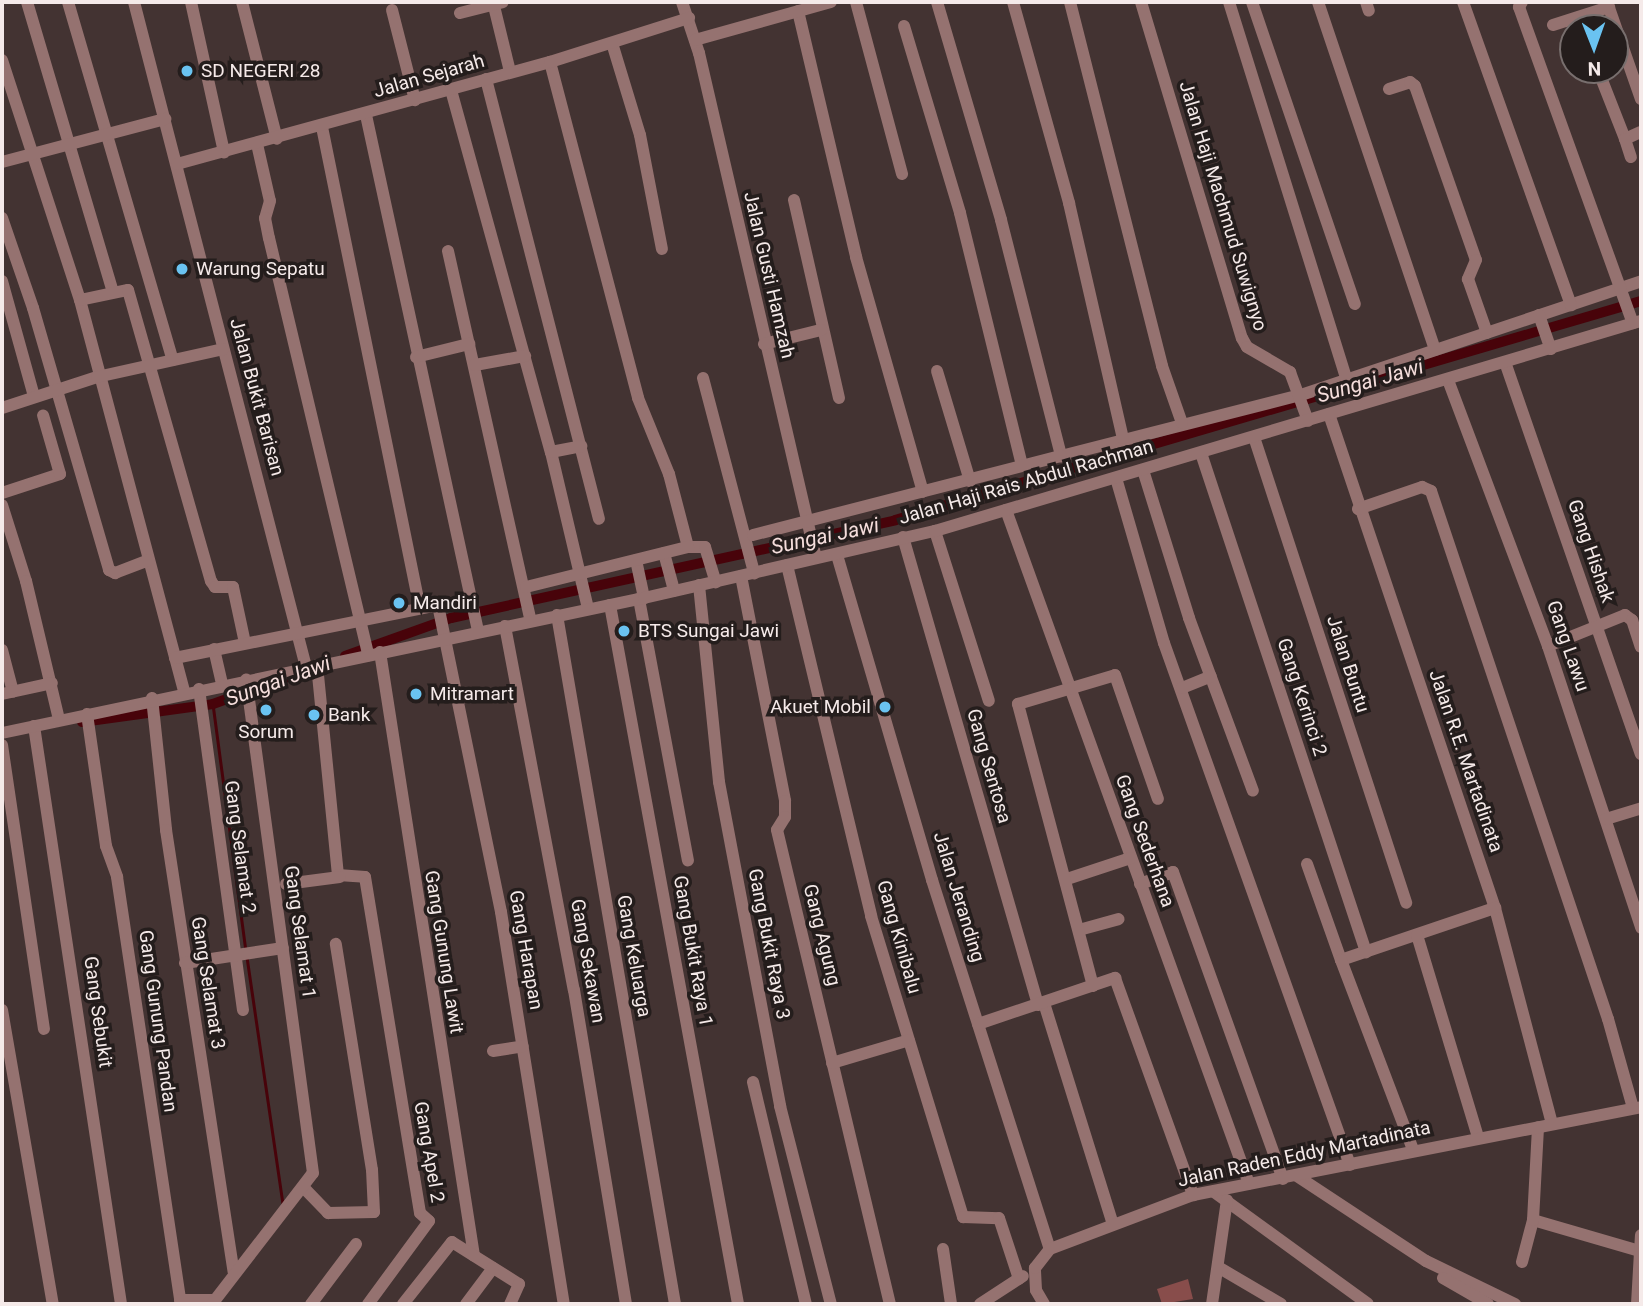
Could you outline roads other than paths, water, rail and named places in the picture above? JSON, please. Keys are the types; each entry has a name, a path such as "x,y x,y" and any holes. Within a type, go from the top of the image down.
{"street":[{"path":"27,2 113,292"},
{"path":"68,2 109,131 173,360"},
{"name":"Jalan Bukit Barisan","path":"134,2 298,635 309,664 340,877"},
{"path":"191,2 224,152"},
{"path":"242,2 277,139"},
{"name":"Jalan Gusti Hamzah","path":"682,2 695,40 815,555"},
{"path":"695,40 831,2"},
{"path":"856,2 902,174"},
{"path":"937,2 1001,220 1060,456"},
{"path":"1013,2 1069,202 1123,438"},
{"path":"1070,2 1162,366 1182,423"},
{"name":"Jalan Haji Machmud Suwignyo","path":"1141,2 1244,343 1284,366 1301,396 1307,418"},
{"path":"1229,2 1346,377"},
{"path":"1252,2 1355,304"},
{"path":"1318,2 1435,350"},
{"path":"1463,2 1571,305"},
{"path":"1522,2 1519,7 1621,293 1635,320"},
{"path":"460,13 497,3 510,72"},
{"path":"1553,25 1608,5 1641,99"},
{"path":"392,10 415,100"},
{"path":"798,11 856,257 923,492"},
{"name":"Jalan Sejarah","path":"177,164 322,127 550,62 689,18"},
{"path":"904,26 960,213 1022,466"},
{"path":"612,43 640,135 662,249"},
{"path":"2,60 30,154 80,300 97,377 183,688"},
{"path":"550,62 638,398 669,474 688,547"},
{"path":"486,79 599,519"},
{"path":"1389,89 1410,82 1415,86 1476,260 1468,279 1487,333"},
{"path":"1603,84 1631,157"},
{"path":"451,90 551,452 587,606"},
{"path":"366,114 416,357 477,627"},
{"path":"2,162 67,142 165,119"},
{"path":"176,661 215,653 245,642 298,635 420,608 322,127"},
{"path":"1625,139 1641,132"},
{"name":"Gang Gunung Lawit","path":"257,144 270,201 265,218 269,238 358,621 372,651 474,1256"},
{"path":"794,200 821,330 839,398"},
{"path":"2,218 33,308 111,573 149,560"},
{"path":"448,251 531,618"},
{"path":"2,281 34,396"},
{"path":"750,541 1123,438 1301,396 1346,377 1571,305 1621,293 1641,281"},
{"path":"80,300 128,290 147,365 212,585 233,587 245,642"},
{"path":"1540,317 1550,344"},
{"name":"Jalan Haji Rais Abdul Rachman","path":"2,733 34,726 59,716 87,714 183,688 199,689 221,681 250,679 446,633 477,627 505,626 587,606 610,605 672,586 699,585 714,577 786,565 815,555 837,555 935,531 1254,438 1307,418 1448,380 1550,344 1635,320"},
{"path":"764,344 821,330"},
{"path":"416,357 469,344"},
{"path":"2,408 97,377 223,349"},
{"path":"475,365 525,356"},
{"name":"Gang Hishak","path":"1505,362 1641,754"},
{"path":"937,371 970,481"},
{"name":"Gang Agung","path":"703,378 750,541 749,571 785,801 785,817 777,830 890,1304"},
{"name":"Gang Lawu","path":"1448,380 1548,646 1641,928"},
{"name":"Jalan R.E. Martadinata","path":"1329,414 1495,908 1552,1124"},
{"path":"2,493 60,474 43,415"},
{"name":"Jalan Buntu","path":"1254,438 1406,904"},
{"path":"551,452 581,446"},
{"name":"Gang Kerinci 2","path":"1202,453 1366,953"},
{"path":"1143,470 1211,676 1253,791"},
{"path":"1116,478 1147,592 1350,1165"},
{"path":"1359,509 1422,487 1431,491 1637,1108"},
{"path":"2,505 59,716"},
{"name":"Gang Sederhana","path":"1006,510 1249,1184"},
{"path":"935,531 989,701"},
{"name":"Gang Sentosa","path":"903,537 1041,1004 1113,1224"},
{"path":"526,589 665,558 688,547 702,546 707,552 714,577"},
{"name":"Jalan Jeranding","path":"837,555 978,1024 1050,1249"},
{"path":"665,558 672,586"},
{"path":"637,563 688,860"},
{"name":"Gang Kinibalu","path":"786,565 871,916 963,1217 999,1218 1018,1279"},
{"name":"Gang Bukit Raya 3","path":"699,585 719,782 780,1106 831,1304"},
{"name":"Gang Bukit Raya 1","path":"610,605 738,1304"},
{"name":"Gang Harapan","path":"420,608 439,607 446,633 523,1046 564,1304"},
{"name":"Gang Keluarga","path":"557,615 675,1304"},
{"path":"1548,646 1628,615 1641,647"},
{"name":"Gang Sekawan","path":"505,626 574,990 626,1304"},
{"path":"2,650 7,693 52,686"},
{"path":"215,653 221,681"},
{"path":"1093,986 1067,879 1018,706 1069,687 1115,675 1158,799"},
{"path":"1182,688 1211,676"},
{"name":"Gang Selamat 1","path":"250,679 313,1166 308,1191"},
{"name":"Gang Selamat 2","path":"199,689 243,1010"},
{"name":"Gang Selamat 3","path":"152,698 185,963 234,1272"},
{"name":"Gang Gunung Pandan","path":"87,714 106,846 117,877 180,1300 214,1302"},
{"name":"Gang Sebukit","path":"34,726 121,1304"},
{"path":"2,745 44,1029"},
{"path":"1606,819 1641,808"},
{"path":"1067,879 1131,859"},
{"path":"1307,864 1413,1150"},
{"path":"1140,884 1173,872 1283,1179"},
{"path":"286,884 340,877"},
{"name":"Gang Apel 2","path":"340,877 365,877 380,982 420,1213 429,1223 368,1304"},
{"path":"1341,960 1495,908"},
{"path":"1079,930 1119,919"},
{"path":"1417,935 1478,1137"},
{"path":"214,1302 234,1272 308,1191 328,1213 372,1213 372,1170 336,944"},
{"path":"185,963 283,948"},
{"path":"978,1024 1115,978 1193,1195"},
{"path":"2,1010 53,1304"},
{"path":"832,1063 909,1040"},
{"path":"493,1051 523,1046"},
{"path":"753,1082 806,1304"},
{"name":"Jalan Raden Eddy Martadinata","path":"1050,1249 1193,1195 1283,1179 1478,1137 1637,1108"},
{"path":"1522,1262 1533,1220 1538,1127"},
{"path":"1297,1176 1426,1261 1515,1304"},
{"path":"1214,1192 1368,1304"},
{"path":"1212,1304 1227,1200"},
{"path":"1533,1220 1640,1251"},
{"path":"1637,1304 1641,1235"},
{"path":"311,1304 356,1244"},
{"path":"403,1304 450,1244 521,1286 510,1304"},
{"path":"943,1249 951,1304"},
{"path":"980,1304 1035,1268 1050,1249"},
{"path":"1426,1261 1431,1270 1488,1304"},
{"path":"1218,1267 1281,1304"},
{"path":"466,1304 494,1268"},
{"path":"1035,1268 1036,1290 1044,1304"}],"waterway":[{"name":"Sungai Jawi","path":"345,656 451,618 895,520 1641,301"},
{"name":"Sungai Jawi","path":"82,722 213,704 285,678"},
{"path":"213,704 246,951"},
{"path":"247,957 283,1203"}],"place":[{"name":"SD NEGERI 28","path":"187,71"},
{"name":"Warung Sepatu","path":"182,269"},
{"name":"Mandiri","path":"399,603"},
{"name":"BTS Sungai Jawi","path":"624,631"},
{"name":"Mitramart","path":"416,694"},
{"name":"Akuet Mobil","path":"885,707"},
{"name":"Sorum","path":"266,710"},
{"name":"Bank","path":"314,715"}]}
